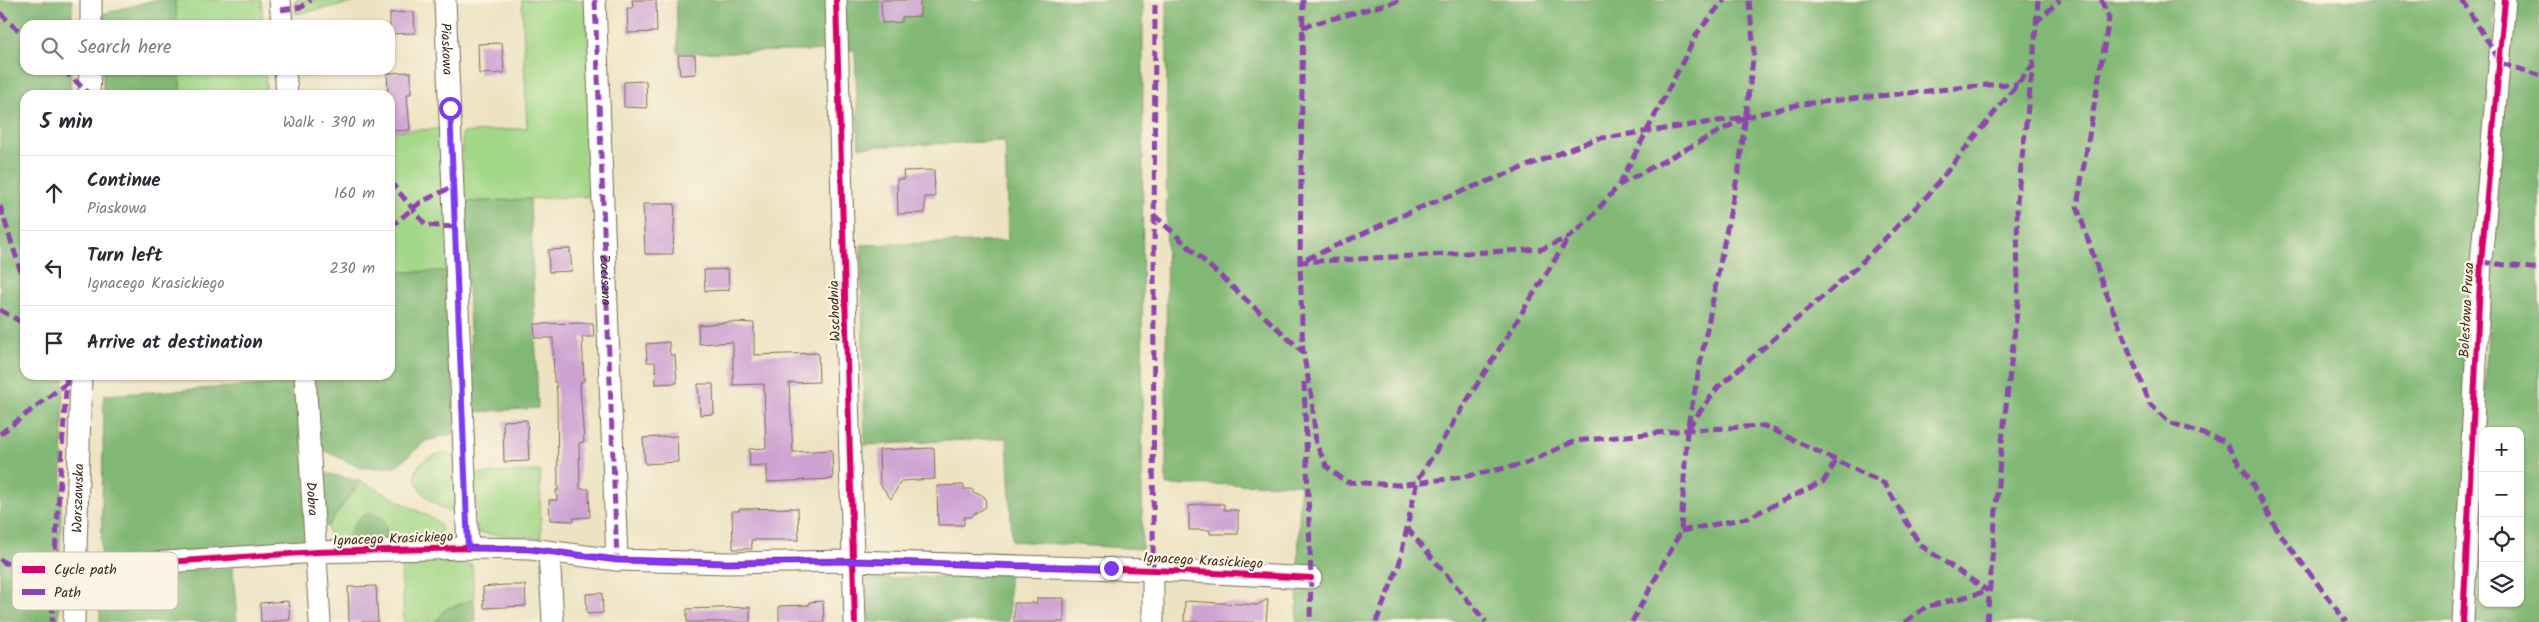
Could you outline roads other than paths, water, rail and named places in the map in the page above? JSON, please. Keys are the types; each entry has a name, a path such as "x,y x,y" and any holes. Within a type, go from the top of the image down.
{"street":[{"path":"91,0 91,20"},
{"path":"280,0 282,20"},
{"name":"Piaskowa","path":"445,0 468,548"},
{"name":"Zaciszna","path":"595,0 617,560"},
{"name":"Wschodnia","path":"836,0 855,622"},
{"name":"Bolesława Prusa","path":"2463,622 2481,262 2501,63 2505,0"},
{"path":"89,90 90,75"},
{"path":"285,75 287,90"},
{"name":"Warszawska","path":"76,552 81,380"},
{"name":"Dobra","path":"305,380 320,622"},
{"name":"Ignacego Krasickiego","path":"178,561 317,552 468,548 530,549 617,560 728,563 854,561 1153,570 1311,578"},
{"path":"549,552 553,622"},
{"path":"1153,570 1153,622"}]}
